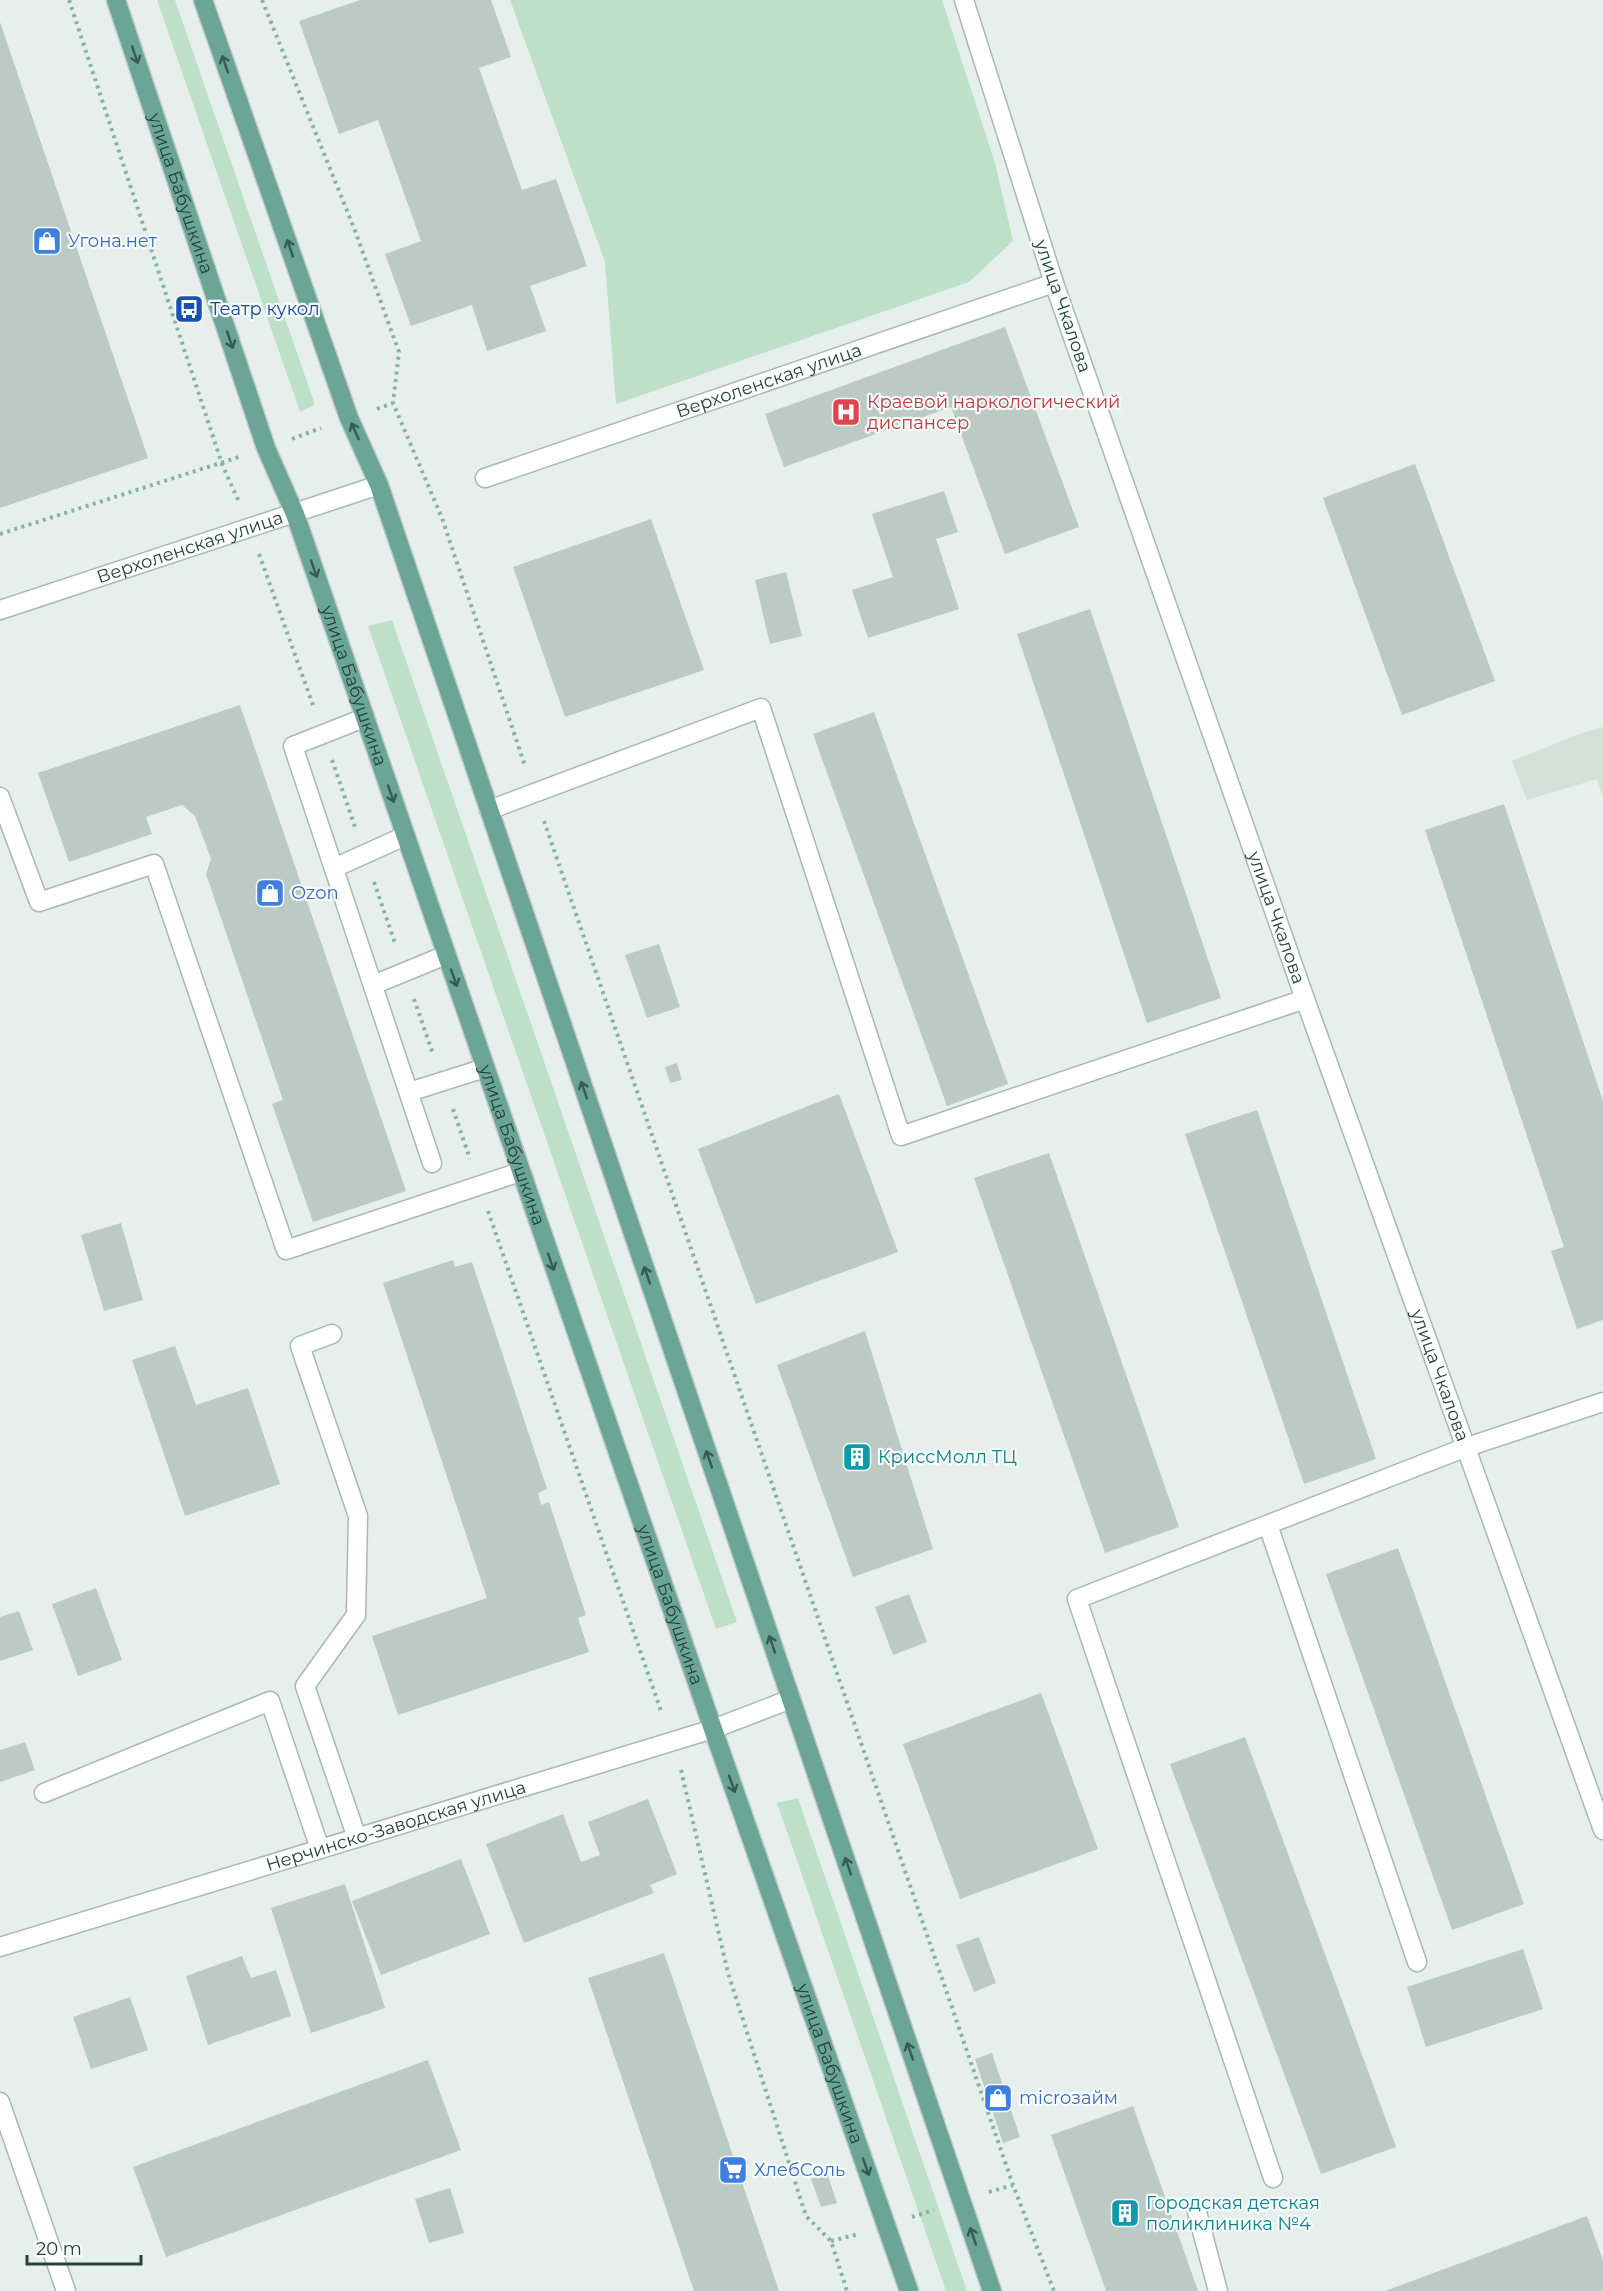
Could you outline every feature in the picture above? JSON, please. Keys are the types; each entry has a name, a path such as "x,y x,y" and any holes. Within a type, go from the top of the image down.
{"main road":[{"name":"улица Бабушкина","path":"116,0 266,448 295,514 520,1172 909,2291"},
{"path":"203,0 350,418 379,485 992,2291"}],"street":[{"name":"улица Чкалова","path":"964,0 1054,283 1464,1448 1603,1830"},
{"name":"Верхоленская улица","path":"485,478 1054,283"},
{"name":"Верхоленская улица","path":"0,610 379,485"},
{"path":"489,810 761,708 901,1136 1305,999"},
{"path":"364,718 293,746 432,1163"},
{"path":"0,797 39,902 154,864 286,1250 520,1172"},
{"path":"333,868 405,836"},
{"path":"373,985 446,955"},
{"path":"408,1092 485,1068"},
{"path":"332,1334 300,1346 358,1516 356,1615 305,1686 357,1838"},
{"path":"1273,2178 1077,1599 1464,1448 1603,1402"},
{"path":"1268,1525 1416,1962"},
{"name":"Нерчинско-Заводская улица","path":"0,1947 672,1742 791,1699"},
{"path":"44,1794 270,1701 320,1849"},
{"path":"0,2102 66,2291"},
{"path":"1197,2212 1218,2291"}],"path":[{"path":"69,0 222,464 250,529 323,735 672,1742 688,1792 728,1973 806,2216 831,2241 847,2291"},
{"path":"262,0 354,228 399,352 393,403 442,518 534,793 1013,2185 1054,2291"},
{"path":"0,534 222,464 393,403"},
{"path":"831,2241 887,2227 961,2200 1013,2185"}],"shaded area":[{"path":"1603,727 1603,797 1597,779 1527,800 1512,761 1576,735"}],"green space":[{"path":"157,0 175,0 315,405 300,412"},
{"path":"510,0 942,0 995,163 1013,241 969,282 616,404 605,262"},
{"path":"392,620 737,1622 716,1629 368,626"},
{"path":"798,1798 967,2291 946,2291 777,1803"}],"building":[{"path":"360,0 491,0 511,57 479,68 522,190 556,179 587,266 530,286 546,331 487,351 472,305 411,326 385,254 421,241 378,120 339,134 299,21"},
{"path":"0,22 148,458 0,508"},
{"path":"1005,327 1079,527 1005,554 951,407 784,467 765,414"},
{"path":"1415,464 1495,681 1402,715 1323,498"},
{"path":"944,491 958,532 936,539 959,609 868,638 852,590 893,577 872,514"},
{"path":"651,519 704,670 565,717 513,567"},
{"path":"786,572 802,636 770,644 755,580"},
{"path":"1090,609 1221,998 1147,1023 1017,634"},
{"path":"240,705 406,1191 313,1222 272,1104 283,1100 206,874 211,859 195,816 182,805 146,817 152,834 69,862 38,773"},
{"path":"874,712 1008,1084 947,1106 813,734"},
{"path":"1504,804 1603,1101 1603,1320 1577,1329 1551,1251 1564,1247 1425,830"},
{"path":"659,944 680,1007 647,1018 625,955"},
{"path":"677,1063 682,1080 670,1083 665,1067"},
{"path":"839,1094 898,1252 756,1304 698,1149"},
{"path":"1257,1110 1376,1459 1304,1484 1185,1134"},
{"path":"1049,1153 1179,1527 1105,1553 974,1178"},
{"path":"121,1223 143,1300 104,1311 81,1235"},
{"path":"453,1260 455,1267 472,1262 547,1489 538,1493 541,1505 549,1502 586,1615 578,1618 589,1652 398,1715 372,1636 487,1598 383,1283"},
{"name":"КриссМолл ТЦ","path":"865,1331 933,1549 853,1577 777,1365"},
{"path":"175,1346 196,1405 248,1388 280,1484 185,1516 132,1360"},
{"path":"1398,1548 1524,1904 1452,1930 1326,1574"},
{"path":"96,1588 122,1660 78,1676 52,1604"},
{"path":"909,1594 927,1642 893,1655 875,1607"},
{"path":"19,1611 33,1650 0,1661 0,1617"},
{"path":"1041,1693 1098,1849 960,1899 903,1744"},
{"path":"1245,1737 1396,2147 1321,2174 1170,1764"},
{"path":"25,1742 35,1770 0,1782 0,1750"},
{"path":"648,1799 677,1874 650,1885 654,1893 524,1943 486,1844 563,1814 581,1862 600,1855 588,1822"},
{"path":"461,1859 490,1934 381,1975 352,1901"},
{"path":"345,1884 385,2008 311,2033 271,1908"},
{"path":"979,1937 996,1983 974,1992 956,1945"},
{"path":"1523,1949 1543,2009 1426,2047 1407,1987"},
{"path":"664,1953 779,2291 694,2291 588,1978"},
{"path":"242,1956 251,1978 276,1970 291,2016 208,2045 186,1976"},
{"path":"130,1997 148,2050 91,2069 73,2017"},
{"name":"microзайм","path":"992,2053 1020,2137 1003,2143 975,2059"},
{"path":"428,2060 461,2150 166,2257 133,2167"},
{"name":"Городская детская поликлиника №4","path":"1133,2106 1198,2291 1106,2291 1051,2135"},
{"path":"827,2173 837,2203 821,2207 811,2179"},
{"path":"450,2188 464,2233 429,2243 415,2199"},
{"path":"1587,2216 1603,2260 1603,2291 1385,2291"}],"place":[{"name":"Угона.нет","path":"47,241"},
{"name":"Театр кукол","path":"189,309"},
{"name":"Краевой наркологический диспансер","path":"846,412"},
{"name":"Ozon","path":"270,893"},
{"name":"КриссМолл ТЦ","path":"857,1457"},
{"name":"microзайм","path":"998,2098"},
{"name":"ХлебСоль","path":"733,2170"},
{"name":"Городская детская поликлиника №4","path":"1125,2213"}]}
